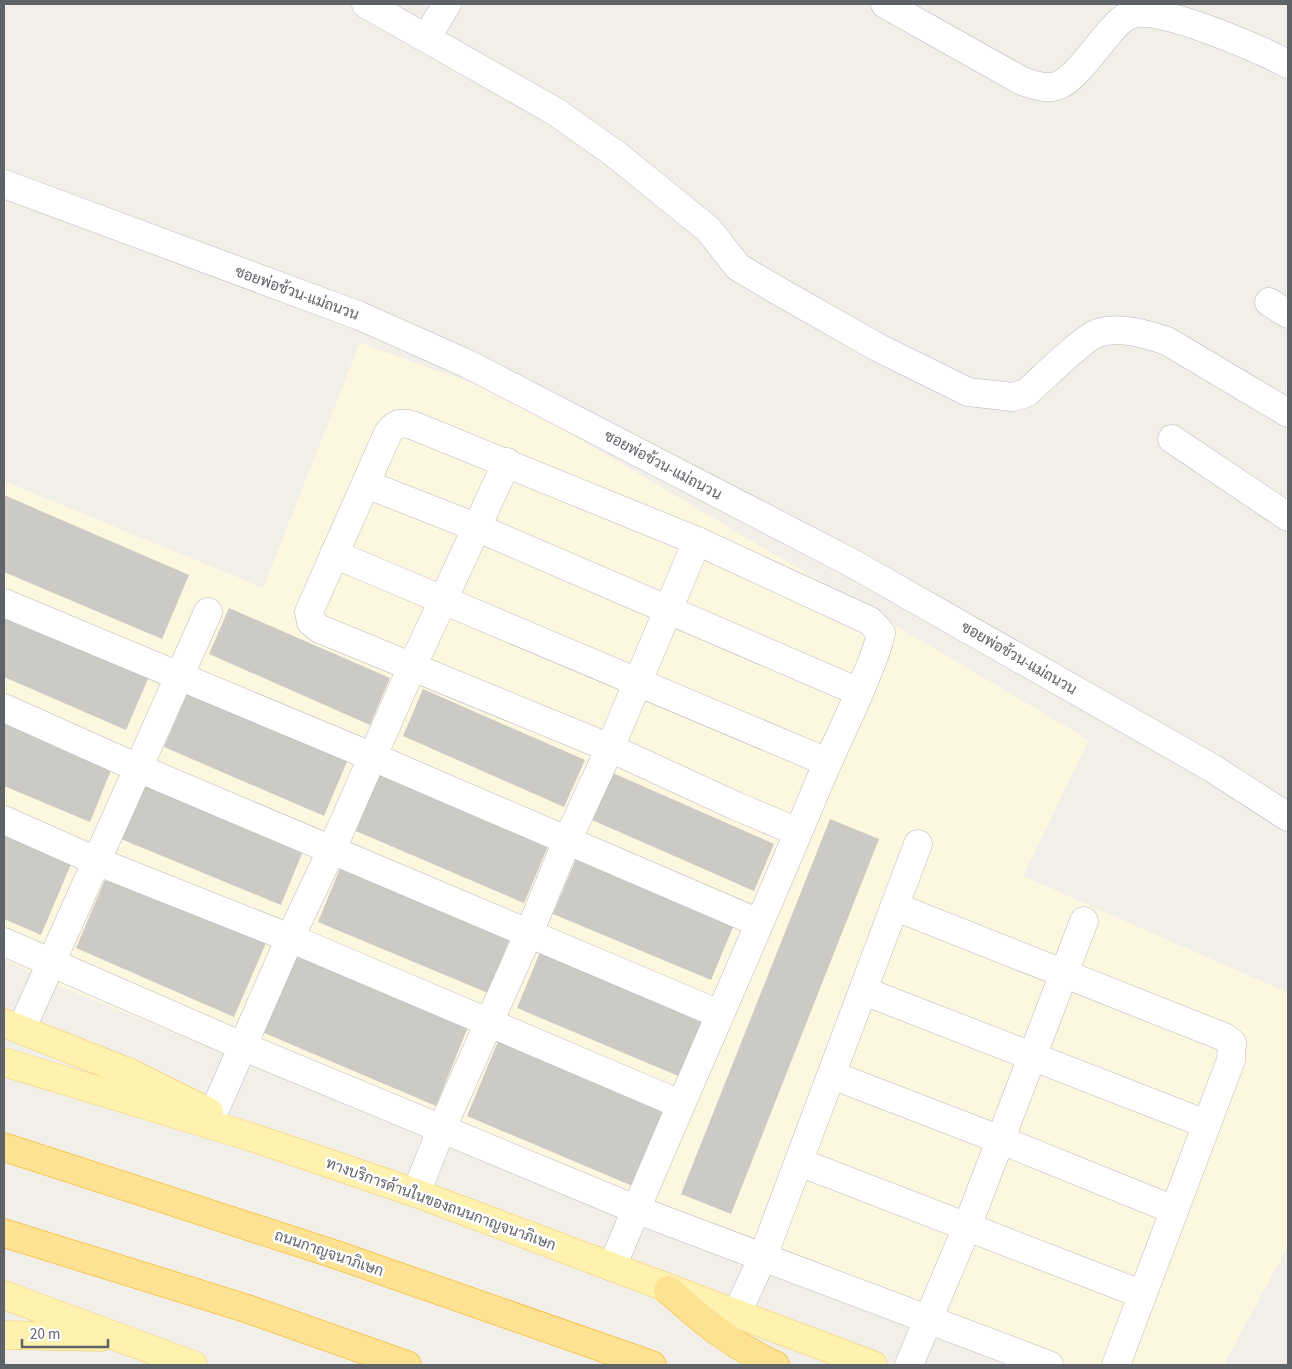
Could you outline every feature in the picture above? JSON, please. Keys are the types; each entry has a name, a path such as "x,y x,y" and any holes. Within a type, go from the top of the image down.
{"highway":[{"name":"ถนนกาญจนาภิเษก","path":"4,1147 337,1255 652,1365"},
{"path":"4,1234 248,1309 406,1365"},
{"path":"668,1290 704,1322 741,1349 775,1365"}],"main road":[{"path":"13,1027 128,1072 213,1114 251,1137"},
{"name":"ทางบริการด้านในของถนนกาญจนาภิเษก","path":"4,1062 251,1137 416,1193 668,1290 873,1365"},
{"path":"4,1295 193,1365"},
{"path":"4,1335 120,1338"}],"street":[{"path":"366,4 427,37 477,69 556,112 614,153 708,229 738,267 877,347 968,392 1012,397 1026,393 1097,333 1120,331 1146,334 1166,341 1288,413"},
{"path":"427,37 447,4"},
{"path":"884,4 1022,81 1040,87 1059,86 1070,78 1119,21 1133,14 1151,12 1214,32 1288,64"},
{"name":"ซอยพ่อช้วน-แม่ถนวน","path":"4,184 360,316 468,364 852,563 1212,768 1288,817"},
{"path":"612,1267 718,1014 759,923 798,832 827,762 859,692 879,643 881,633 877,626 697,541 507,462 401,422 394,425 388,433 309,612 311,622 320,629 610,748 736,806 798,832"},
{"path":"1172,439 1288,517"},
{"path":"213,1114 290,938 374,757 412,667 507,462"},
{"path":"366,484 478,528 859,692"},
{"path":"416,1193 441,1130 529,933 567,841 610,748 697,541"},
{"path":"334,554 827,762"},
{"path":"4,603 374,757 759,923"},
{"path":"13,1027 50,962 208,612"},
{"path":"4,708 138,768 718,1014"},
{"path":"4,820 96,860 290,938 488,1024 680,1104"},
{"path":"736,1315 762,1259 896,907 918,844"},
{"path":"896,907 1224,1037 1232,1043 1231,1060 1141,1294 1116,1365"},
{"path":"909,1365 967,1227 1084,921"},
{"path":"4,942 242,1046 635,1210 1049,1365"},
{"path":"864,991 1033,1055 1206,1124"},
{"path":"832,1075 1001,1140 1174,1210"},
{"path":"799,1162 1141,1294"}],"shaded area":[{"path":"360,343 505,395 1089,740 1023,876 1288,993 1288,1245 1224,1365 1020,1365 658,1231 64,988 4,960 4,481 263,588"}],"building":[{"path":"4,495 189,575 162,639 4,572"},
{"path":"4,608 151,672 126,730 4,677"},
{"path":"229,608 390,678 370,725 209,654"},
{"path":"189,689 349,757 324,816 164,747"},
{"path":"423,689 585,760 564,807 403,736"},
{"path":"4,717 114,763 90,822 4,786"},
{"path":"376,770 549,844 524,903 351,829"},
{"path":"613,773 774,844 754,891 592,820"},
{"path":"146,779 305,846 281,905 121,839"},
{"path":"830,819 879,839 731,1214 681,1194"},
{"path":"4,826 74,857 41,935 4,919"},
{"path":"578,854 736,920 711,980 553,914"},
{"path":"343,861 513,931 488,993 318,922"},
{"path":"110,868 269,936 234,1017 76,948"},
{"path":"543,945 709,1016 683,1078 517,1008"},
{"path":"298,950 470,1022 436,1106 262,1032"},
{"path":"499,1039 669,1110 637,1188 467,1116"}]}
